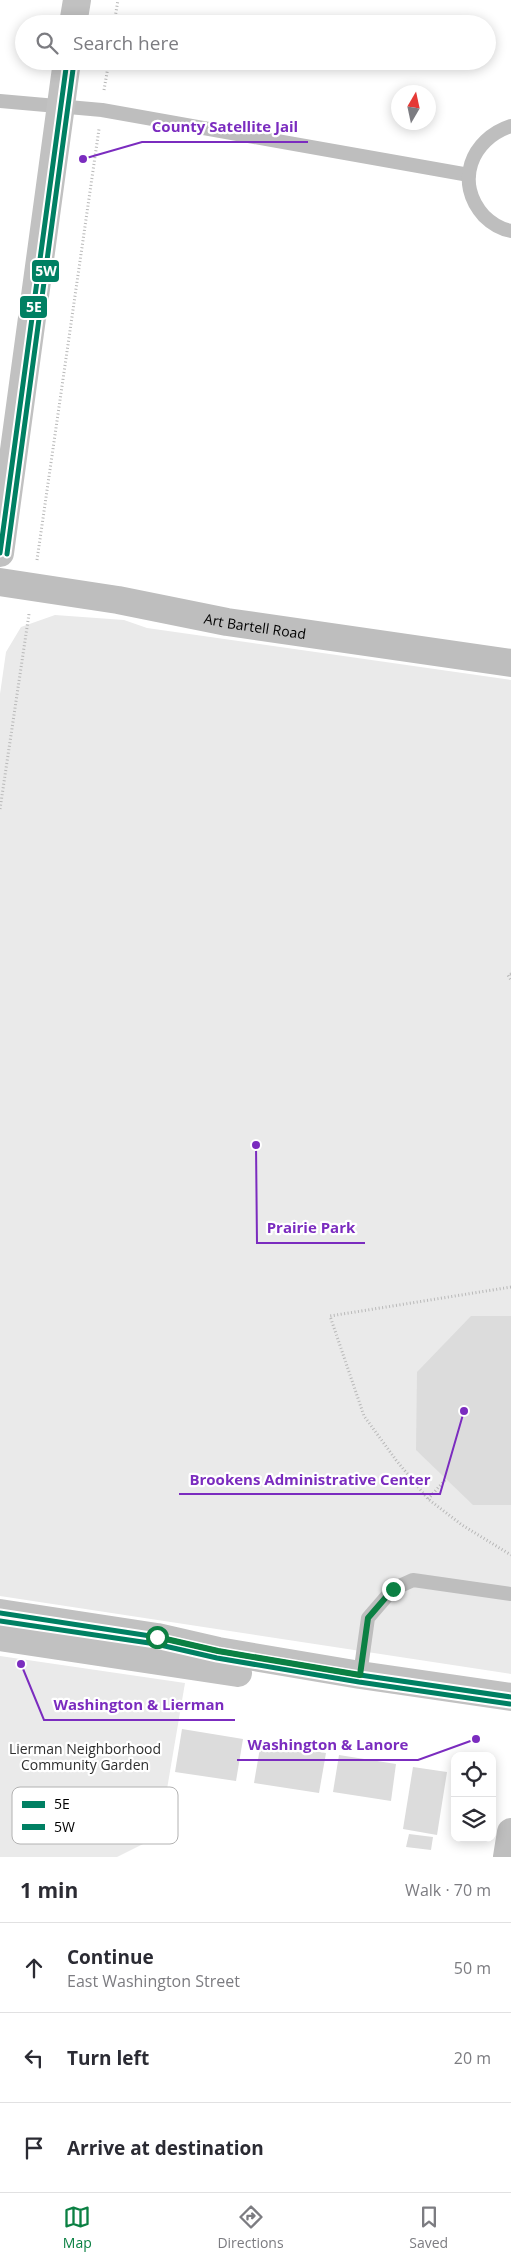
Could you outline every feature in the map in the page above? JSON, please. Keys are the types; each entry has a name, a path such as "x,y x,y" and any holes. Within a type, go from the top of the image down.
{"main road":[{"path":"74,15 77,0"},
{"path":"0,552 66,70"},
{"path":"0,1613 157,1637 218,1651 360,1675 511,1697"},
{"path":"0,1637 511,1714"}],"street":[{"name":"Art Bartell Road","path":"0,582 118,600 227,622 511,664"},
{"path":"508,1857 511,1832"}],"lane":[{"path":"0,101 111,111 469,175"},
{"path":"511,126 498,130 483,141 473,157 469,175 470,192 478,209 490,222 511,231"},
{"path":"360,1675 368,1618 393,1589 413,1580 511,1594"}],"path":[{"path":"116,15 118,0"},
{"path":"39,540 98,134"},
{"path":"0,809 28,624"},
{"path":"511,974 508,975 511,980"},
{"path":"511,1287 330,1316 364,1416 396,1460 428,1499 462,1525 511,1555"},
{"path":"428,1499 446,1479"}],"green space":[{"path":"55,615 124,620 147,628 511,680 511,1674 0,1596 0,694 6,652 21,627"},
{"name":"Lierman Neighborhood Community Garden","path":"0,1656 185,1683 167,1787 12,1787 12,1844 143,1844 117,1857 0,1857"}],"building":[{"path":"471,1316 511,1316 511,1505 473,1505 416,1450 417,1372"},
{"path":"182,1729 243,1739 236,1781 175,1772"},
{"path":"261,1742 326,1753 319,1793 254,1783"},
{"path":"339,1755 396,1764 391,1801 333,1792"},
{"path":"413,1767 447,1772 437,1835 403,1829"},
{"path":"409,1834 433,1837 431,1850 406,1847"}],"transit line":[{"name":"5E","path":"0,553 66,70"},
{"name":"5W","path":"7,554 73,70"},
{"name":"5E","path":"0,1613 157,1637 218,1651 360,1675 511,1697"},
{"name":"5W","path":"0,1621 156,1644 217,1658 359,1682 510,1704"}],"place":[{"name":"County Satellite Jail","path":"83,159"},
{"name":"Prairie Park","path":"256,1145"},
{"name":"Brookens Administrative Center","path":"464,1411"},
{"name":"Washington & Lierman","path":"21,1664"},
{"name":"Washington & Lanore","path":"476,1739"}],"route":[{"path":"157,1637 218,1651 360,1675 368,1618 393,1589"}]}
